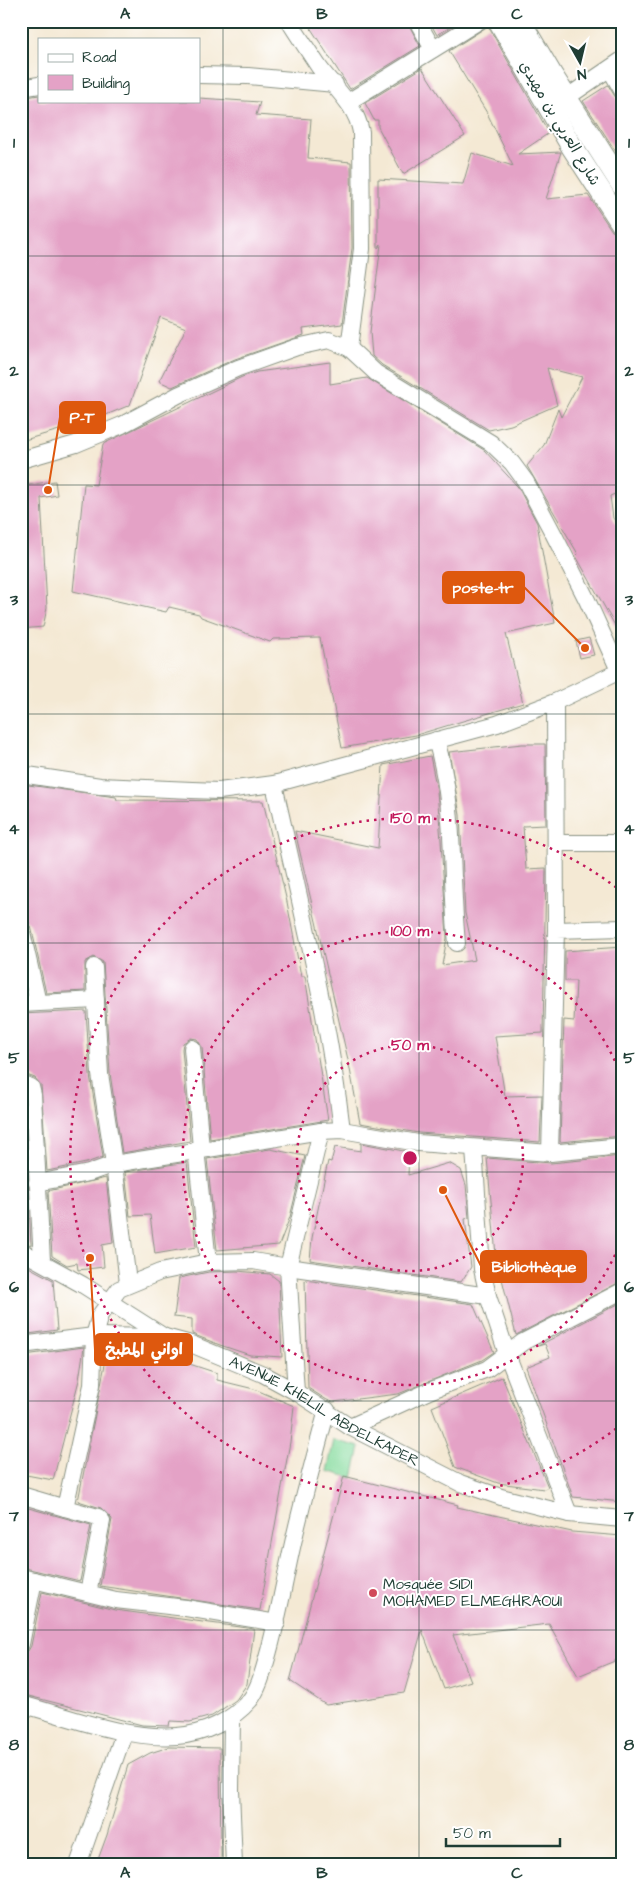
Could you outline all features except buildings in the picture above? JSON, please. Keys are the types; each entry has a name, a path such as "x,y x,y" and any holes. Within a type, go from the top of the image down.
{"main road":[{"name":"شارع العربي بن مهيدي","path":"499,21 572,147 622,224"},
{"path":"520,21 566,98 622,185"}],"street":[{"path":"289,21 320,69 335,84 359,119 362,172 362,250 349,348"},
{"path":"417,21 434,49"},
{"path":"348,102 479,21"},
{"path":"566,98 616,65 622,90"},
{"path":"200,75 248,76 335,84"},
{"path":"21,88 38,85"},
{"path":"21,460 76,444 122,425 178,395 221,376 297,347 330,340 349,348 376,373 491,443 512,463 526,482 553,533 621,672 555,702 497,724 357,759 274,784 219,791 192,790 100,786 21,774"},
{"path":"550,1153 556,930 555,702"},
{"path":"436,740 443,766 450,822 453,904 457,943"},
{"path":"274,784 315,963 335,1072 342,1130"},
{"path":"556,843 622,843"},
{"path":"21,928 29,1003 96,1000"},
{"path":"556,930 622,928"},
{"path":"94,967 100,1074 114,1164 128,1283"},
{"path":"192,1048 198,1149 208,1262"},
{"path":"21,1083 29,1085 32,1090 42,1261"},
{"path":"38,1184 89,1173 114,1164 198,1149 321,1131 342,1130 386,1138 474,1148 550,1153 622,1146"},
{"path":"296,1392 288,1267 321,1131"},
{"path":"474,1148 482,1269 488,1296 507,1354 568,1514"},
{"path":"21,1251 42,1261 165,1337"},
{"path":"65,1508 92,1386 94,1336 100,1315 107,1302 119,1289 128,1283 181,1266 208,1262 253,1261 488,1296"},
{"path":"350,1427 429,1391 487,1369 543,1331 622,1291"},
{"name":"AVENUE KHELIL ABDELKADER","path":"22,1349 94,1336 165,1337 191,1344 232,1360 296,1392 350,1427 460,1483 501,1497 568,1514 622,1519"},
{"path":"21,1704 124,1733 174,1736 188,1735 212,1727 232,1717 251,1699 258,1685 277,1623 293,1544 326,1410"},
{"path":"21,1495 98,1517 102,1521 88,1593"},
{"path":"21,1644 27,1578 116,1600 186,1608 277,1623"},
{"path":"232,1717 231,1790 234,1865"},
{"path":"78,1865 124,1733"}],"green space":[{"path":"334,1440 360,1447 353,1478 327,1471"}],"place":[{"name":"P-T","path":"48,490"},
{"name":"poste-tr","path":"585,648"},
{"name":"Bibliothèque","path":"443,1190"},
{"name":"اواني المطبخ","path":"90,1258"},
{"name":"Mosquée SIDI MOHAMED ELMEGHRAOUI","path":"373,1593"}]}
